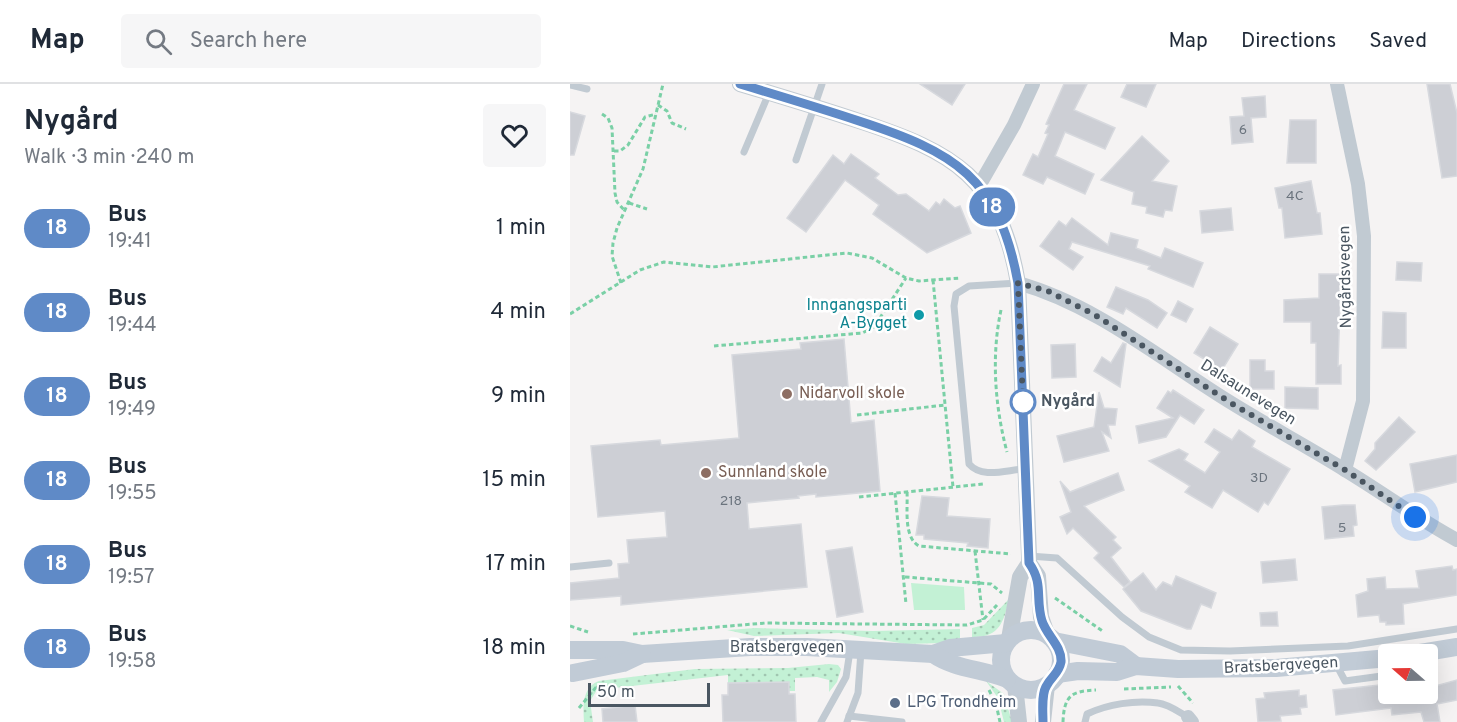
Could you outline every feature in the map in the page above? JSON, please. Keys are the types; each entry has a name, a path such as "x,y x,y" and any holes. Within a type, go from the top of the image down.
{"main road":[{"path":"1028,630 1050,637 1061,660 1052,679 1032,690 1011,682 1001,659 1008,641 1028,630"},
{"name":"Bratsbergvegen","path":"1050,637 1120,654 1137,666"},
{"name":"Bratsbergvegen","path":"570,650 623,650 642,654 750,647 856,649 933,654 950,648 1008,641"},
{"path":"1438,650 1457,647"},
{"name":"Bratsbergvegen","path":"571,672 623,663 642,654"},
{"name":"Bratsbergvegen","path":"933,654 947,664 984,670 1011,682"},
{"name":"Bratsbergvegen","path":"1052,679 1078,671 1117,672 1137,666 1209,669 1336,664 1378,659"}],"street":[{"path":"740,84 931,147 957,164 979,186 1004,230 1013,256 1018,469 1029,559 1038,576 1041,617 1050,637"},
{"path":"979,186 1014,125 1033,84"},
{"name":"Nygårdsvegen","path":"1337,84 1358,184 1364,236 1363,400 1345,470"},
{"name":"Dalsaunevegen","path":"1012,283 1048,291 1095,315 1274,431 1345,470 1388,500 1457,540"},
{"path":"1008,641 1020,577 1029,559"},
{"path":"1042,722 1052,679"},
{"path":"1011,682 1019,722"}],"lane":[{"path":"796,160 822,84"},
{"path":"570,85 587,89"},
{"path":"744,152 769,93"},
{"path":"1012,283 960,290 956,294 954,306 969,464 978,472 984,473 1018,469"},
{"path":"1029,559 1057,558 1149,637 1181,650 1230,651 1348,646 1457,629"},
{"path":"570,567 609,563"},
{"path":"856,649 858,693 848,719 902,722"},
{"path":"821,722 846,677 856,649"},
{"path":"1336,664 1346,681 1378,677"},
{"path":"1085,722 1088,714 1102,707 1160,703 1190,719"}],"path":[{"path":"621,283 612,256 616,228 643,169 663,84"},
{"path":"658,104 668,111 672,123 686,129"},
{"path":"602,114 608,118 612,128 615,193 617,202 625,211"},
{"path":"614,151 620,151 628,145 645,117 656,114"},
{"path":"629,203 647,209"},
{"path":"570,314 653,264 664,262 712,267 847,253 872,258 906,278 933,280 967,277"},
{"path":"714,346 862,333 874,327 906,278"},
{"path":"933,280 952,487"},
{"path":"1012,283 996,347 1000,425 1018,469"},
{"path":"857,415 945,405"},
{"path":"858,497 988,484"},
{"path":"907,492 909,536 914,543 919,546 1011,553 1010,564"},
{"path":"895,493 906,604"},
{"path":"975,551 983,620"},
{"path":"905,576 991,584 1004,594"},
{"path":"624,634 766,623 967,625 983,620 996,607 1008,585"},
{"path":"1051,595 1101,632 1111,635"},
{"path":"579,708 599,684"},
{"path":"985,686 993,695 1000,722"}],"green space":[{"path":"911,583 964,587 965,610 914,610"},
{"path":"1009,599 999,627 988,635 972,637 972,628 984,625"},
{"path":"756,628 873,631 960,629 960,638 943,643 906,644 839,633 754,636 727,630"},
{"path":"838,665 841,669 837,682 829,692 829,680 817,677 795,678 795,691 789,691 788,682 728,683 728,675 597,690 590,701 593,722 584,722 585,698 589,688 599,681 695,669 788,668"},
{"path":"986,681 1004,694 1012,722 1004,722 998,698"}],"building":[{"path":"920,84 965,84 952,105"},
{"path":"1064,84 1087,84 1074,110 1115,128 1105,149 1065,132 1055,156 1094,174 1085,194 1047,177 1043,184 1023,175 1033,154 1038,157 1048,134 1045,133 1049,125 1046,124"},
{"path":"1127,84 1156,84 1146,107 1121,97"},
{"path":"1427,84 1450,84 1457,113 1457,176 1442,178"},
{"path":"1265,96 1266,117 1251,118 1253,142 1232,144 1230,117 1244,116 1242,98"},
{"path":"570,112 585,116 574,155 570,155"},
{"path":"1290,120 1316,120 1316,163 1287,163"},
{"path":"1142,136 1169,161 1152,181 1177,186 1172,211 1165,210 1163,217 1146,213 1147,207 1132,204 1134,192 1101,180"},
{"path":"851,154 879,174 875,178 898,195 906,194 929,211 936,202 940,205 944,199 955,208 960,206 971,233 927,253 873,214 879,205 845,180 806,232 787,218 833,155 844,164"},
{"path":"1311,181 1317,213 1320,213 1322,234 1285,238 1282,208 1279,208 1275,188"},
{"path":"1231,208 1233,230 1202,233 1200,211"},
{"path":"1072,218 1108,245 1111,233 1138,240 1136,248 1161,258 1165,248 1203,263 1193,287 1148,269 1150,266 1072,242 1069,249 1083,257 1073,270 1040,246 1059,221 1066,226"},
{"path":"1397,262 1422,263 1421,281 1396,280"},
{"path":"1319,274 1341,274 1338,366 1341,365 1341,384 1316,384 1316,343 1311,343 1311,322 1284,322 1284,300 1319,298"},
{"path":"1116,287 1148,300 1167,313 1157,328 1126,308 1123,314 1107,307"},
{"path":"1178,301 1193,309 1186,322 1171,315"},
{"path":"1383,312 1406,313 1406,348 1382,348"},
{"path":"1210,327 1238,344 1222,370 1194,353"},
{"path":"844,339 851,423 874,420 880,491 816,497 816,494 747,503 749,529 801,524 807,587 621,605 621,596 570,600 570,583 619,578 618,564 629,563 627,540 667,537 665,511 598,517 591,446 660,440 661,445 739,438 732,355 801,349 800,343"},
{"path":"1123,343 1126,344 1120,387 1094,371 1102,357 1111,363"},
{"path":"1075,344 1076,377 1052,378 1051,345"},
{"path":"1250,360 1265,360 1265,371 1274,371 1274,389 1250,389"},
{"path":"1285,387 1318,388 1318,409 1285,408"},
{"path":"1173,390 1204,410 1194,424 1180,415 1166,437 1139,443 1136,426 1173,418 1157,408 1168,391 1171,393"},
{"path":"1099,392 1104,408 1117,409 1115,425 1108,425 1111,438 1102,432 1109,451 1064,462 1057,436 1094,427"},
{"path":"1399,417 1415,432 1376,470 1365,461 1375,449 1375,443"},
{"path":"1214,429 1232,440 1239,430 1255,441 1252,447 1290,469 1268,505 1264,502 1258,512 1223,490 1212,508 1185,492 1190,486 1149,461 1179,449 1188,454 1184,460 1205,473 1220,452 1205,442"},
{"path":"1457,455 1457,482 1415,492 1410,464"},
{"path":"1118,473 1124,490 1084,506 1116,537 1113,540 1121,548 1111,557 1130,582 1124,587 1094,558 1099,553 1073,528 1067,534 1060,517 1071,512 1060,481 1070,492"},
{"path":"922,496 949,498 947,516 990,519 988,548 967,546 968,543 924,539 924,535 916,535"},
{"path":"1355,505 1357,525 1353,526 1354,536 1325,539 1322,507"},
{"path":"852,547 863,612 837,617 826,551"},
{"path":"1295,559 1297,580 1263,583 1261,562"},
{"path":"1452,566 1453,570 1457,569 1457,595 1403,604 1404,624 1386,625 1386,622 1380,622 1379,615 1358,617 1356,595 1368,591 1367,579 1385,577 1386,589 1419,588 1416,571"},
{"path":"1143,573 1156,590 1163,582 1172,586 1176,576 1216,593 1211,608 1201,604 1191,629 1141,611 1123,589"},
{"path":"1277,612 1278,626 1261,626 1260,613"},
{"path":"1457,680 1457,700 1438,704 1438,685"},
{"path":"789,682 789,694 795,694 796,722 723,722 722,695 728,695 728,683"},
{"path":"1378,685 1378,704 1437,704 1440,722 1424,722 1421,712 1392,715 1391,708 1336,715 1333,690"},
{"path":"1299,690 1299,696 1306,695 1307,707 1300,708 1301,714 1280,716 1281,721 1258,722 1256,699 1265,698 1264,693"},
{"path":"635,705 637,722 603,722 602,709"}],"bus line":[{"name":"18","path":"740,84 896,133 931,147 957,164 979,186 1004,230 1013,256 1018,283 1029,563 1038,576 1041,617 1047,634 1059,650 1061,660 1057,674 1047,685 1043,705 1043,722"}],"place":[{"name":"Inngangsparti A-Bygget","path":"919,315"},
{"name":"Nidarvoll skole","path":"787,394"},
{"name":"Nygård","path":"1023,402"},
{"name":"Sunnland skole","path":"706,473"},
{"name":"LPG Trondheim","path":"895,703"}],"route":[{"path":"1023,402 1018,283 1048,291 1095,315 1274,431 1345,470 1415,517"}]}
